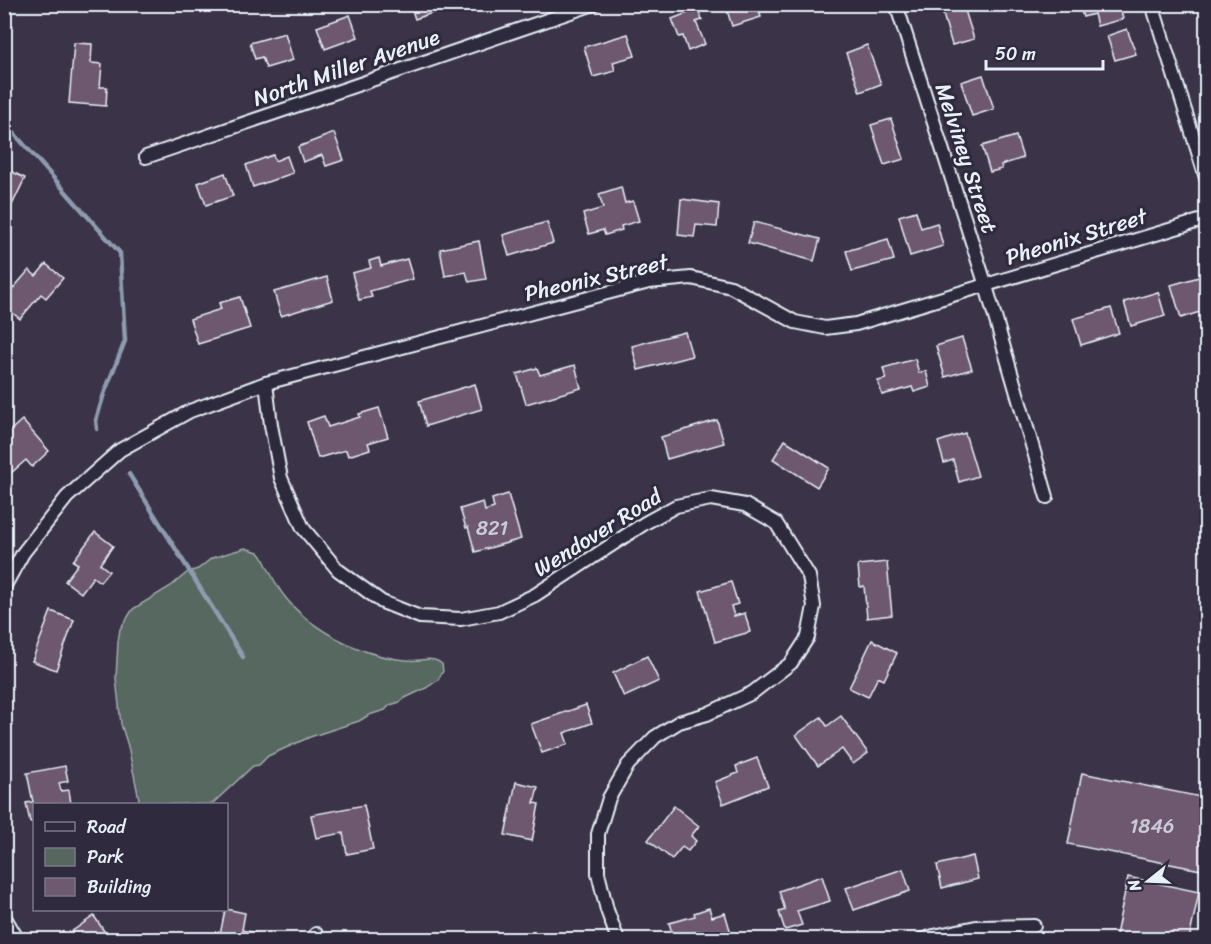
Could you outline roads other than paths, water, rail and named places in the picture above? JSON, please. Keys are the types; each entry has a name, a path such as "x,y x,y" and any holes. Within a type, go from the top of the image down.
{"street":[{"name":"North Miller Avenue","path":"146,158 594,4"},
{"name":"Melviney Street","path":"896,4 986,286 1047,497"},
{"path":"1152,4 1206,178"},
{"name":"Pheonix Street","path":"4,587 23,553 67,497 120,450 190,411 266,383 649,282 691,278 732,287 795,322 825,328 856,324 1206,219"},
{"name":"Wendover Road","path":"266,383 281,478 303,528 338,570 382,602 420,617 461,619 499,612 535,595 676,506 711,499 746,505 776,523 809,576 814,606 808,637 791,663 752,693 706,714 679,722 655,738 628,765 609,798 598,834 598,873 618,939"},
{"path":"4,916 18,939"},
{"path":"921,939 976,927 1034,926"}],"waterway":[{"path":"4,122 120,253 125,341 104,394 96,420 97,429"},
{"path":"129,474 243,657"}]}
